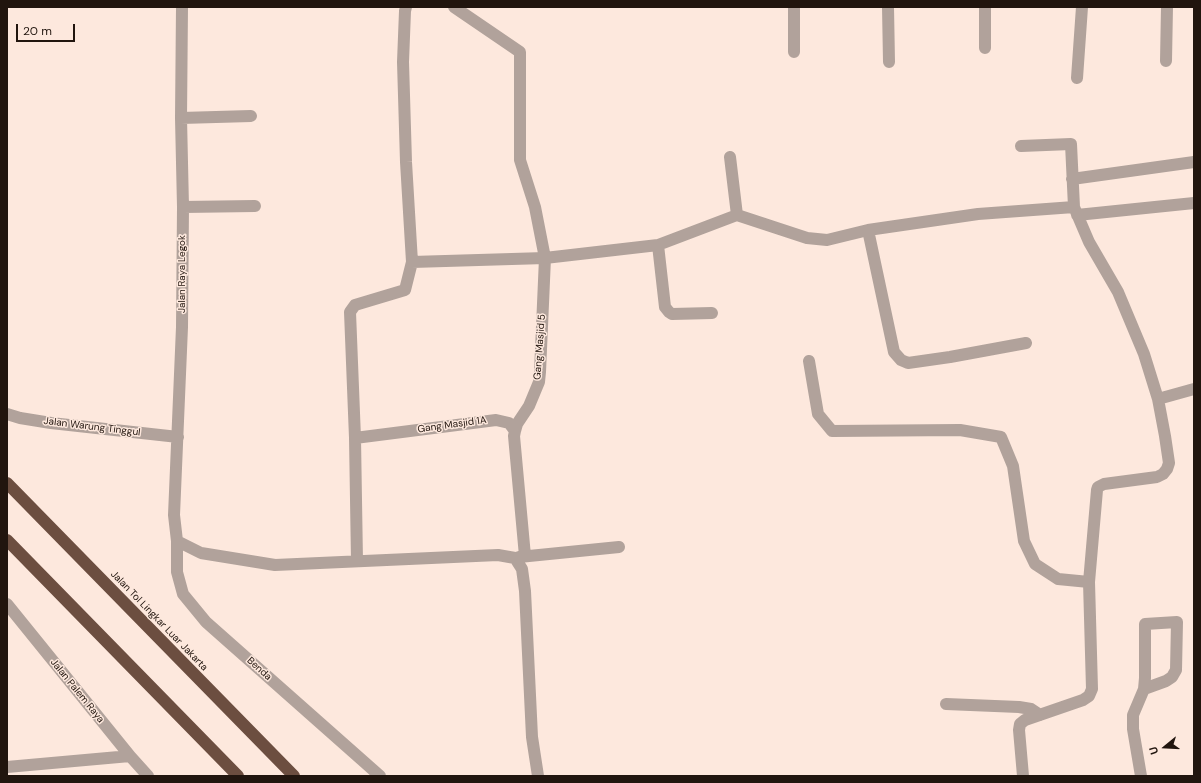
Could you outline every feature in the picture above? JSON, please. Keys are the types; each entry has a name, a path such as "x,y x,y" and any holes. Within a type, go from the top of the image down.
{"highway":[{"name":"Jalan Tol Lingkar Luar Jakarta","path":"7,483 294,776"},
{"path":"7,540 238,776"}],"street":[{"name":"Jalan Raya Legok","path":"177,541 174,515 182,327 182,7"},
{"path":"356,561 355,438 350,312 355,305 405,290 412,262 406,162 403,62 406,7"},
{"name":"Gang Masjid 5","path":"454,7 520,52 520,160 535,207 545,258 539,382 529,406 517,424 515,430"},
{"path":"794,7 794,52"},
{"path":"888,7 889,62"},
{"path":"985,7 985,48"},
{"path":"1077,78 1082,7"},
{"path":"1166,61 1167,7"},
{"path":"181,118 251,116"},
{"path":"1021,146 1071,144 1075,211 1089,242 1118,292 1144,354 1158,399 1169,463 1168,469 1157,477 1104,484 1098,487 1096,493 1089,582 1092,689 1089,696 1083,700 1025,720 1020,724 1019,730 1023,776"},
{"path":"730,157 737,215"},
{"path":"1072,179 1194,162"},
{"path":"412,262 545,258 658,245 737,215 807,238 827,240 868,230 978,214 1075,211 1194,204"},
{"path":"182,207 255,206"},
{"path":"868,230 894,352 902,360 908,363 1026,343"},
{"path":"658,245 665,307 672,314 712,313"},
{"path":"809,361 818,414 832,431 960,430 1001,437 1013,466 1024,541 1035,564 1058,579 1089,582"},
{"path":"1158,399 1194,389"},
{"name":"Jalan Warung Tinggul","path":"7,414 20,418 51,423 178,437"},
{"name":"Gang Masjid 1A","path":"355,438 496,420 509,423 515,430"},
{"path":"515,430 514,436 520,557 525,591 532,737 538,776"},
{"path":"177,541 201,553 275,565 498,555 520,557 619,547"},
{"name":"Benda","path":"177,541 177,572 183,594 206,622 380,776"},
{"name":"Jalan Palem Raya","path":"7,604 130,756 148,776"},
{"path":"1141,776 1133,729 1133,715 1144,689 1145,624 1177,622 1176,670 1172,677 1166,681 1144,689"},
{"path":"946,704 1019,707 1031,709 1040,715"},
{"path":"7,767 130,756"}]}
